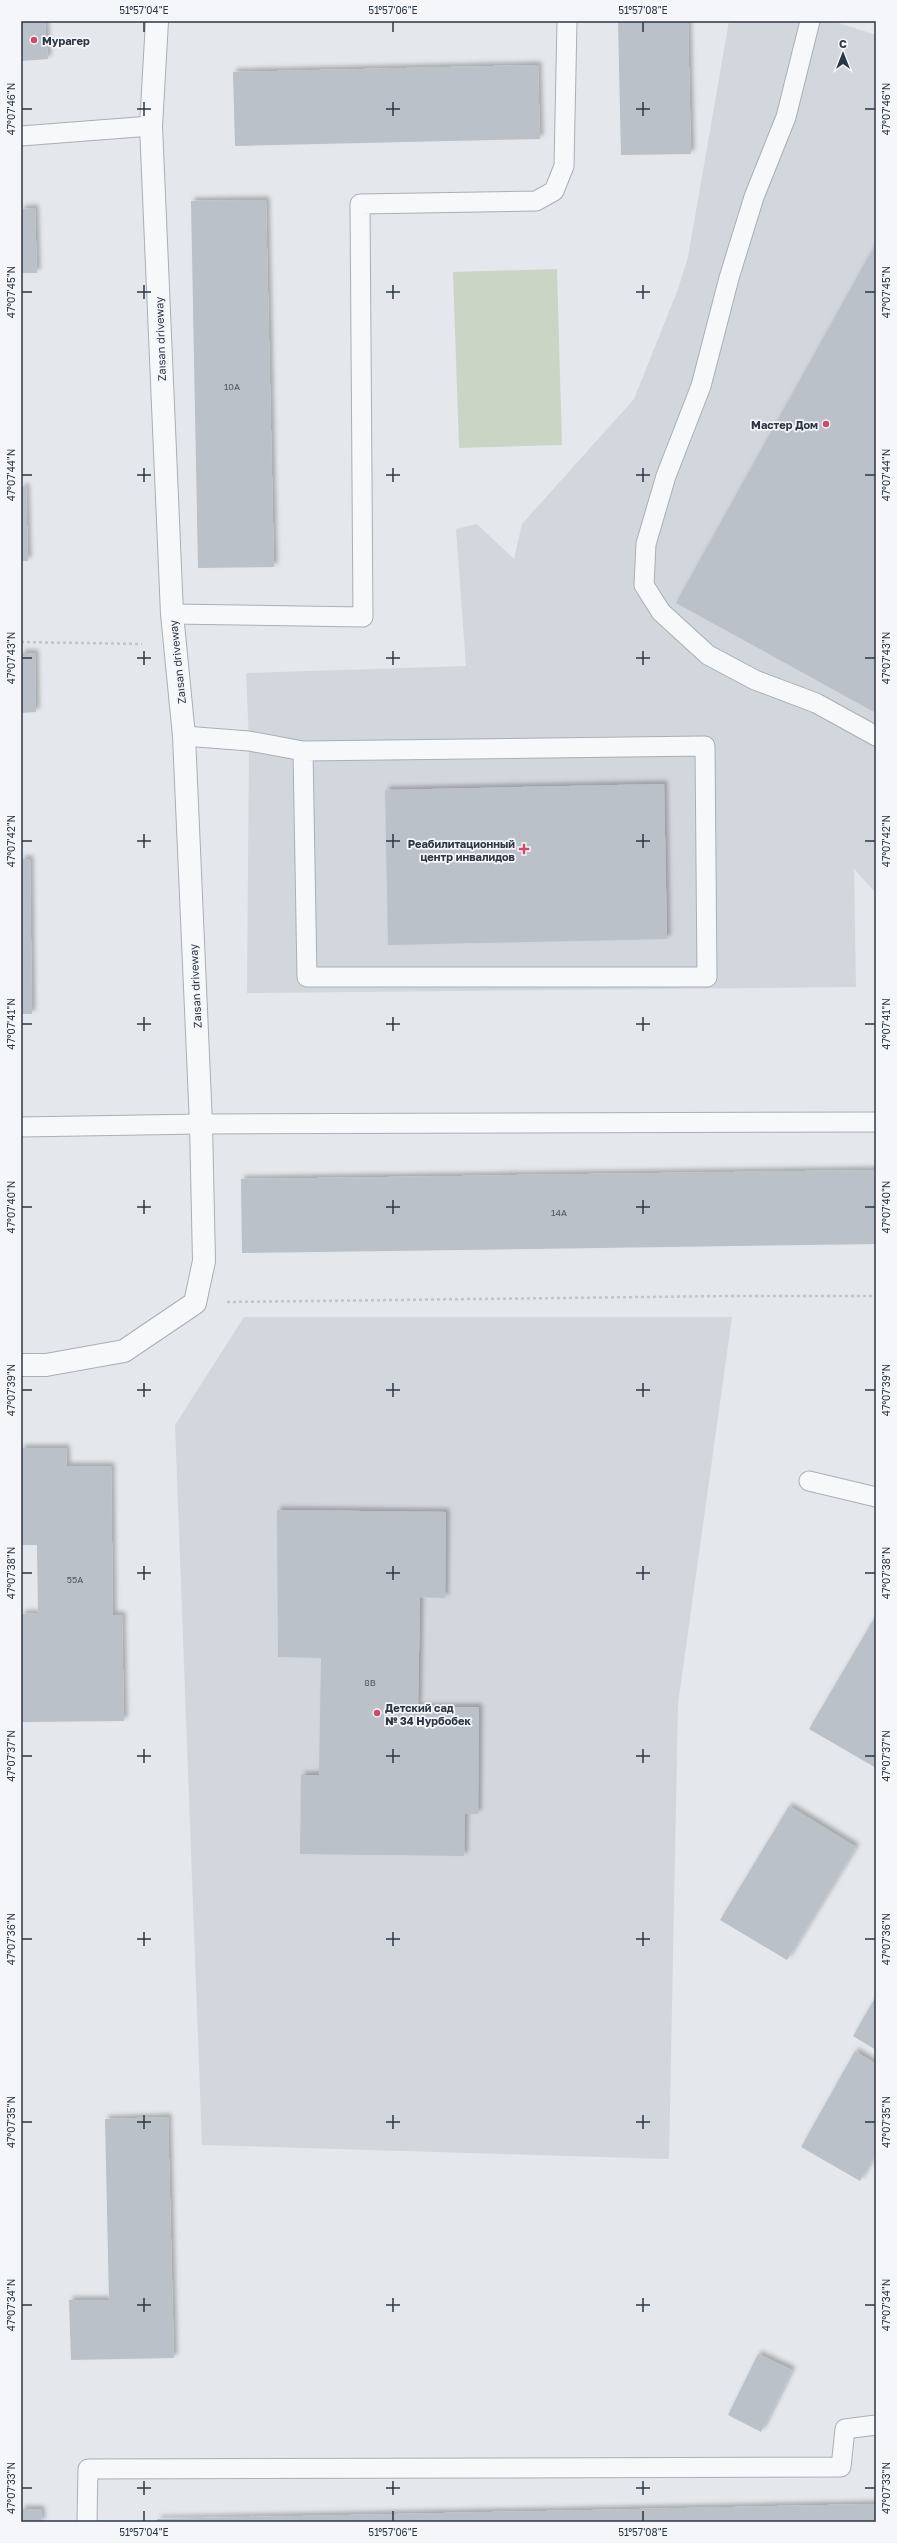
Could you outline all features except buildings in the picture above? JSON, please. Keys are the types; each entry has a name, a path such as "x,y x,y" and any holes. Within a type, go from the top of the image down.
{"street":[{"name":"Zaısan driveway","path":"157,21 151,126 172,614 184,736 201,1124 204,1261 195,1303"},
{"path":"21,1365 46,1366 124,1351 195,1303"}],"lane":[{"path":"172,614 363,617 360,204 536,200 554,191 564,166 567,21"},
{"path":"810,21 786,118 754,197 730,278 701,386 666,476 648,536 644,585 661,612 708,655 755,680 816,703 876,736"},
{"path":"21,136 151,126"},
{"path":"184,736 249,742 303,751 705,746 706,977 307,977 303,751"},
{"path":"21,1127 201,1124 876,1122"},
{"path":"809,1482 876,1497"},
{"path":"87,2522 88,2469 841,2466 845,2429 876,2425"}],"path":[{"path":"21,642 175,644"},
{"path":"195,1303 727,1296 876,1296"}],"shaded area":[{"path":"729,21 833,21 876,35 876,893 854,869 856,987 247,993 249,741 246,673 466,666 456,529 477,524 514,559 522,524 634,399 678,289 688,257"},
{"path":"244,1317 732,1317 678,1704 669,2159 202,2145 175,1425"}],"green space":[{"path":"557,269 562,445 459,448 453,272"}],"place":[{"name":"Мурагер","path":"34,40"},
{"name":"Мастер Дом","path":"826,424"},
{"name":"Реабилитационный центр инвалидов","path":"524,849"},
{"name":"Детский сад № 34 Нурбобек","path":"377,1713"}]}
